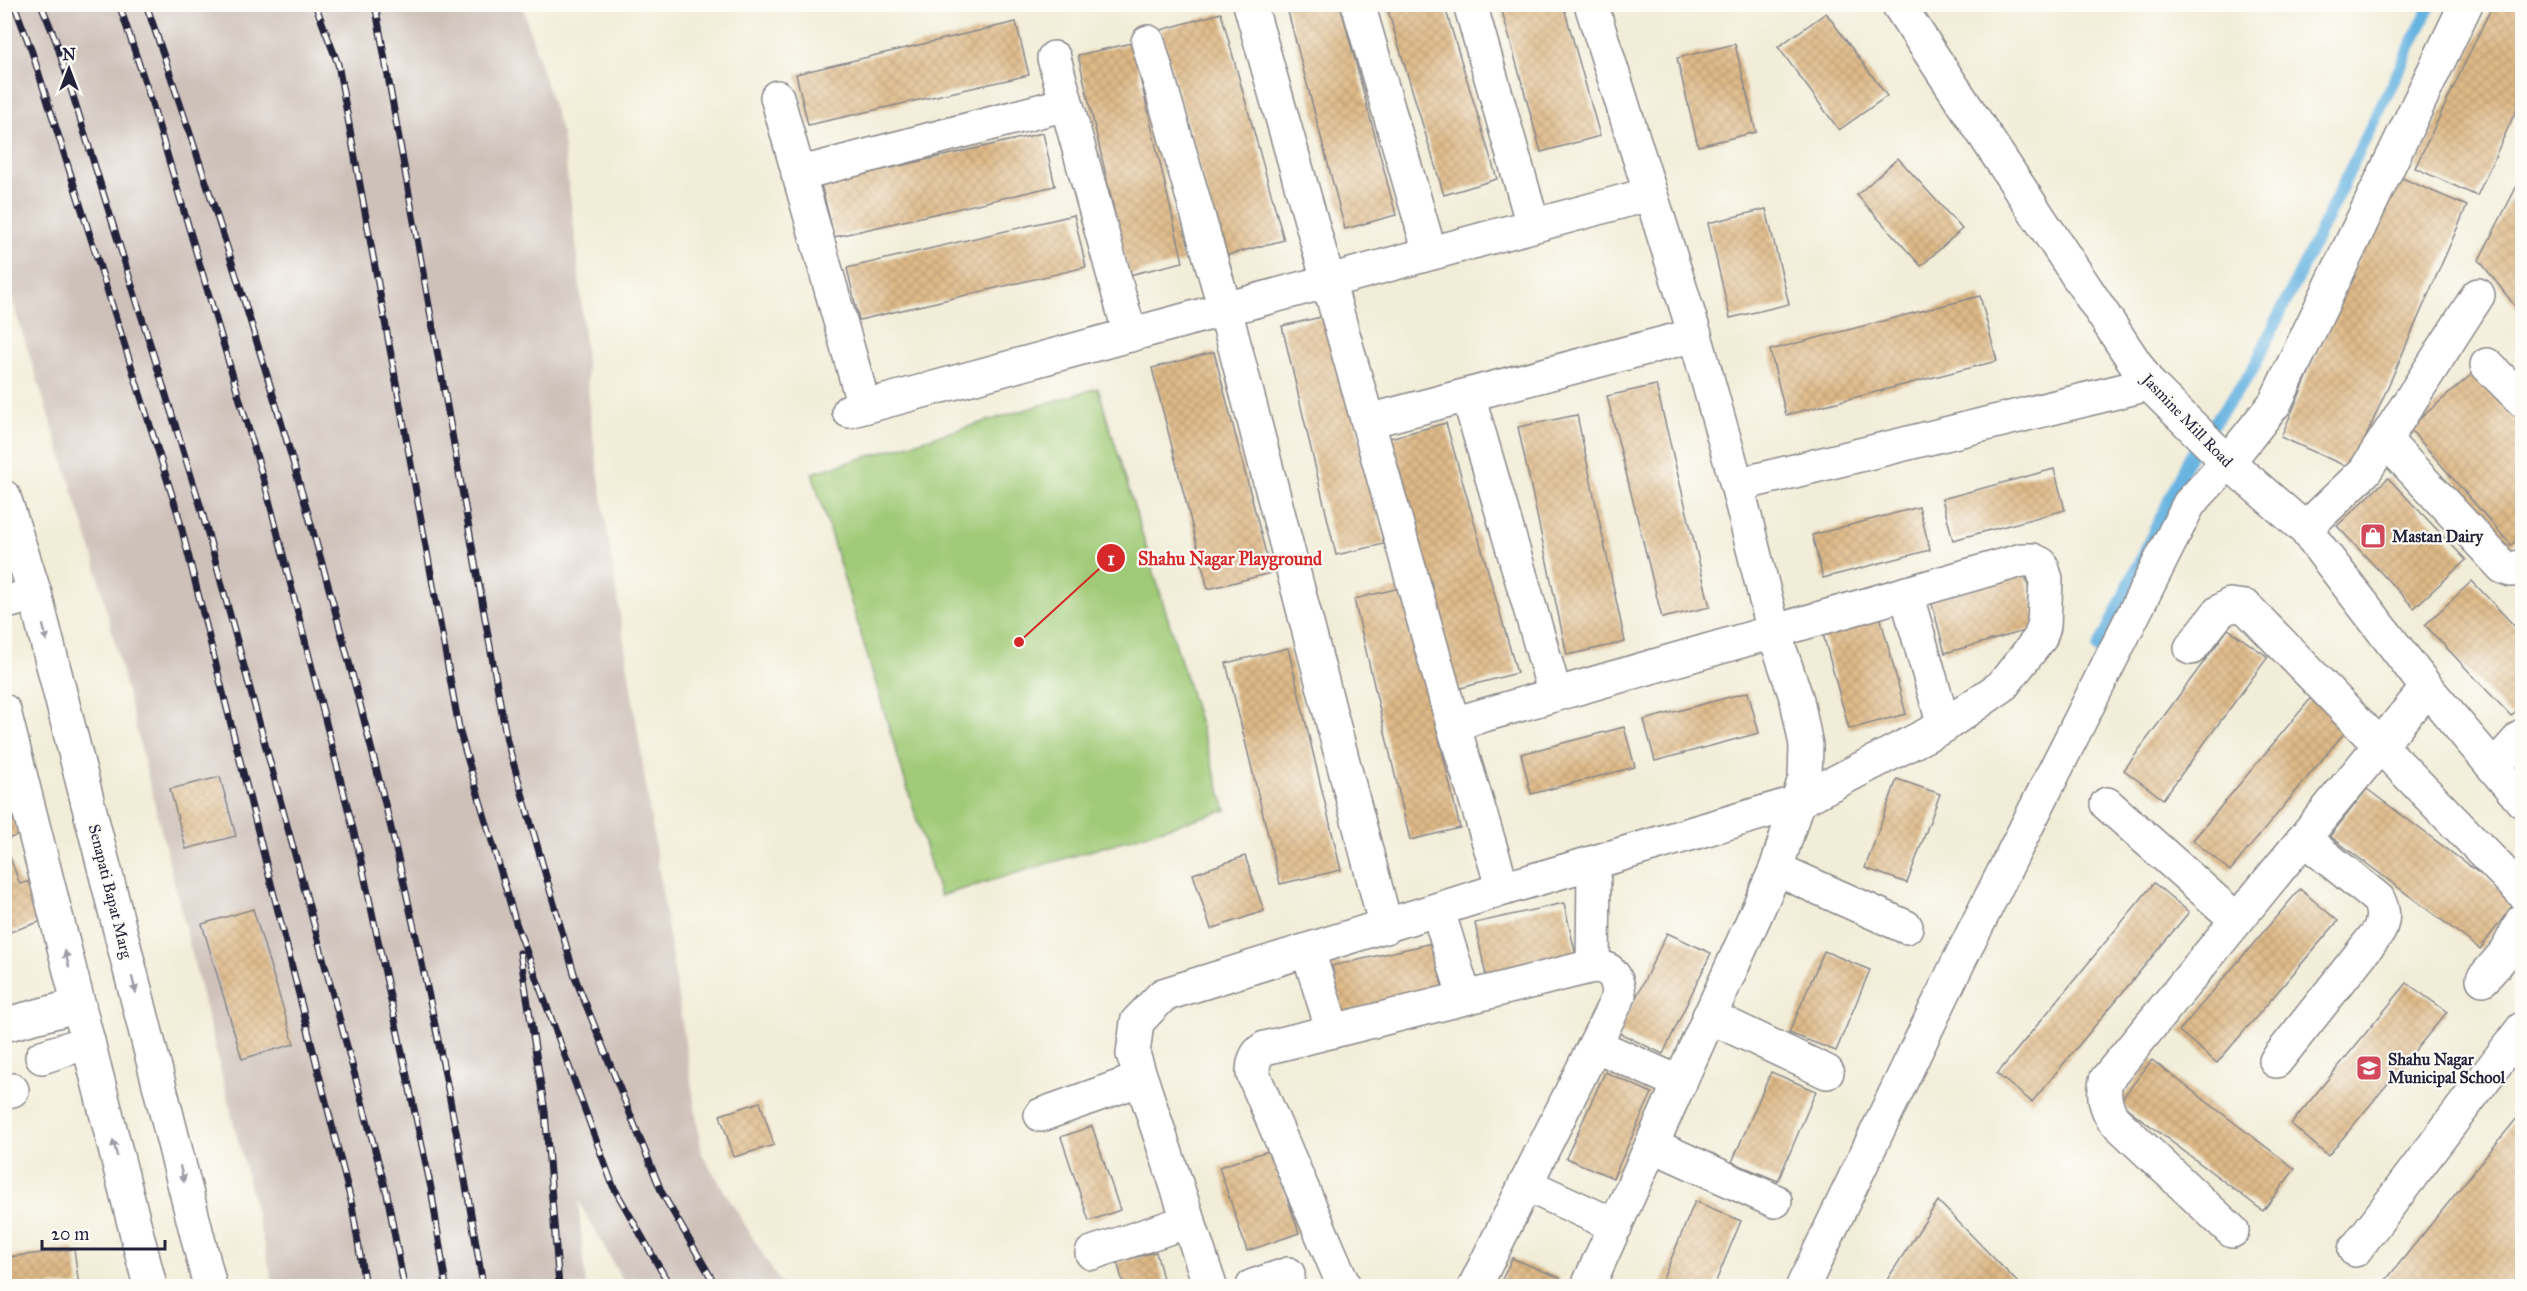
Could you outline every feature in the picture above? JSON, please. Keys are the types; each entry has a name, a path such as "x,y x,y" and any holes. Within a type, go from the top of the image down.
{"street":[{"path":"1250,4 1453,724 1503,889"},
{"path":"1358,4 1430,253"},
{"path":"1470,4 1533,225"},
{"path":"1591,4 1695,335 1737,485 1774,632 1797,700 1806,745 1805,778 1795,803 1776,869 1591,1286"},
{"name":"Jasmine Mill Road","path":"1898,4 2149,384 2228,462 2305,529 2427,688 2523,801"},
{"path":"1803,1287 1957,965 2189,504 2228,462 2275,403 2466,4"},
{"path":"1148,42 1225,309 1386,927"},
{"path":"1053,58 1130,335"},
{"path":"777,98 856,409 1650,194"},
{"path":"798,174 1066,104"},
{"path":"2305,529 2366,471 2478,295"},
{"path":"1369,421 1695,335"},
{"path":"2487,365 2523,400"},
{"path":"1737,485 2149,384"},
{"path":"1468,395 1555,694"},
{"path":"2386,441 2503,567 2511,570 2523,566"},
{"name":"Senapati Bapat Marg","path":"4,497 35,594 210,1287"},
{"path":"1210,1287 1133,1054 1137,1022 1163,995 1503,889 1795,803 1944,726 2002,686 2040,638 2044,626 2046,579 2041,564 2033,560 2022,560 1453,724"},
{"path":"1906,593 1944,726"},
{"path":"4,603 35,594"},
{"path":"2191,648 2218,612 2230,605 2246,607 2523,892"},
{"path":"2232,1231 2113,1119 2103,1095 2106,1080 2427,688"},
{"path":"4,711 150,1287"},
{"path":"2494,767 2523,736"},
{"path":"2107,804 2237,920"},
{"path":"2276,1061 2379,931 2383,921 2384,910 2378,899 2304,839"},
{"path":"1593,966 1594,863"},
{"path":"1776,869 1906,927"},
{"path":"1438,911 1465,998"},
{"path":"2483,979 2506,951 2523,921"},
{"path":"1308,951 1333,1031"},
{"path":"1344,1287 1253,1074 1253,1061 1259,1052 1265,1048 1593,966 1604,966 1613,972 1618,983 1619,996 1475,1287"},
{"path":"4,1025 79,1005"},
{"path":"1710,1016 1827,1072"},
{"path":"2355,1250 2523,1029"},
{"path":"42,1057 88,1042"},
{"path":"1595,1045 1680,1083"},
{"path":"1041,1115 1141,1079"},
{"path":"1652,1145 1775,1201"},
{"path":"1526,1184 1616,1226"},
{"path":"1092,1253 1189,1221"},
{"path":"1253,1287 1288,1274"}],"shaded area":[{"path":"4,5 522,5 562,135 577,250 591,424 702,1154 782,1286 626,1286 578,1200 586,1286 274,1286 93,555 5,278"}],"green space":[{"path":"1098,388 1226,810 940,896 812,473"}],"building":[{"path":"1286,4 1340,4 1396,215 1345,229"},
{"path":"1386,4 1444,4 1497,179 1444,195"},
{"path":"1500,4 1563,4 1600,136 1541,152"},
{"path":"2493,4 2522,4 2522,97 2477,196 2415,168"},
{"path":"1221,13 1284,240 1224,256 1161,30"},
{"path":"1826,13 1887,96 1839,130 1778,47"},
{"path":"1016,22 1029,75 808,125 796,74"},
{"path":"1132,43 1183,262 1129,275 1078,55"},
{"path":"1735,44 1756,132 1698,146 1677,58"},
{"path":"1043,133 1055,186 834,237 821,184"},
{"path":"1898,158 1962,229 1921,266 1857,195"},
{"path":"2395,175 2467,206 2352,469 2281,437"},
{"path":"2520,180 2522,183 2522,315 2479,260"},
{"path":"1766,209 1789,304 1730,318 1708,223"},
{"path":"1074,215 1086,267 859,320 847,268"},
{"path":"1980,296 1997,361 1786,415 1770,350"},
{"path":"1330,315 1384,544 1336,555 1282,326"},
{"path":"1214,352 1271,573 1208,589 1152,368"},
{"path":"2479,368 2522,412 2522,536 2511,545 2409,428"},
{"path":"1656,385 1710,607 1662,618 1607,396"},
{"path":"1577,415 1625,642 1567,655 1518,427"},
{"path":"1446,423 1517,673 1457,689 1386,439"},
{"path":"2054,469 2065,510 1953,540 1942,499"},
{"path":"2388,478 2466,560 2414,608 2337,526"},
{"path":"1919,507 1930,550 1823,578 1812,535"},
{"path":"2025,575 2039,627 1945,653 1931,600"},
{"path":"2472,581 2522,634 2522,705 2511,716 2425,625"},
{"path":"1404,587 1460,828 1410,840 1354,599"},
{"path":"1879,612 1906,714 1849,729 1821,627"},
{"path":"2228,629 2268,657 2163,799 2124,770"},
{"path":"1288,648 1341,870 1280,884 1226,663"},
{"path":"1748,692 1759,733 1655,761 1644,720"},
{"path":"2312,697 2349,727 2230,871 2193,840"},
{"path":"1624,727 1635,767 1531,794 1521,754"},
{"path":"220,777 236,836 186,849 170,789"},
{"path":"1897,779 1940,794 1907,883 1865,868"},
{"path":"2367,789 2516,901 2480,949 2330,836"},
{"path":"4,795 19,835 4,840"},
{"path":"4,842 20,884 31,881 45,920 4,934"},
{"path":"1245,856 1264,911 1211,929 1193,874"},
{"path":"2154,883 2189,912 2032,1102 1997,1074"},
{"path":"2300,889 2338,921 2217,1063 2179,1031"},
{"path":"1564,903 1576,956 1486,976 1475,923"},
{"path":"253,909 294,1044 242,1059 202,924"},
{"path":"1667,933 1711,953 1663,1054 1619,1033"},
{"path":"1433,943 1443,990 1342,1012 1332,966"},
{"path":"1824,951 1870,970 1836,1051 1789,1033"},
{"name":"Shahu Nagar Municipal School","path":"2407,983 2447,1012 2328,1156 2291,1124"},
{"path":"2152,1060 2295,1169 2263,1211 2119,1102"},
{"path":"1605,1072 1652,1093 1613,1178 1566,1158"},
{"path":"1771,1072 1816,1091 1778,1181 1732,1162"},
{"path":"760,1102 774,1145 734,1157 720,1115"},
{"path":"2522,1115 2522,1286 2381,1286 2517,1118"},
{"path":"1092,1126 1120,1210 1089,1221 1061,1137"},
{"path":"1271,1150 1299,1233 1247,1251 1219,1167"},
{"path":"1695,1201 1741,1221 1714,1286 1660,1286"},
{"path":"1938,1201 2021,1286 1883,1286"},
{"path":"74,1249 79,1286 13,1286 9,1257"},
{"path":"1156,1252 1165,1286 1124,1286 1117,1262"},
{"path":"1512,1258 1560,1278 1556,1286 1499,1286"}],"waterway":[{"path":"2098,649 2190,456 2252,371 2431,4"}],"railway":[{"path":"14,4 32,52 178,514 352,1205 365,1286"},
{"path":"41,4 56,41 201,508 387,1194 404,1286"},
{"path":"119,4 151,100 266,488 360,856 431,1188 446,1286"},
{"path":"146,4 250,319 343,638 384,799 421,961 455,1123 483,1286"},
{"path":"315,4 338,64 460,733 516,923 613,1186 670,1286"},
{"path":"375,4 507,741 576,980 662,1193 716,1286"},
{"path":"520,953 545,1111 559,1286"}],"place":[{"name":"Mastan Dairy","path":"2373,536"},
{"name":"Shahu Nagar Playground","path":"1019,642"},
{"name":"Shahu Nagar Municipal School","path":"2369,1068"}]}
